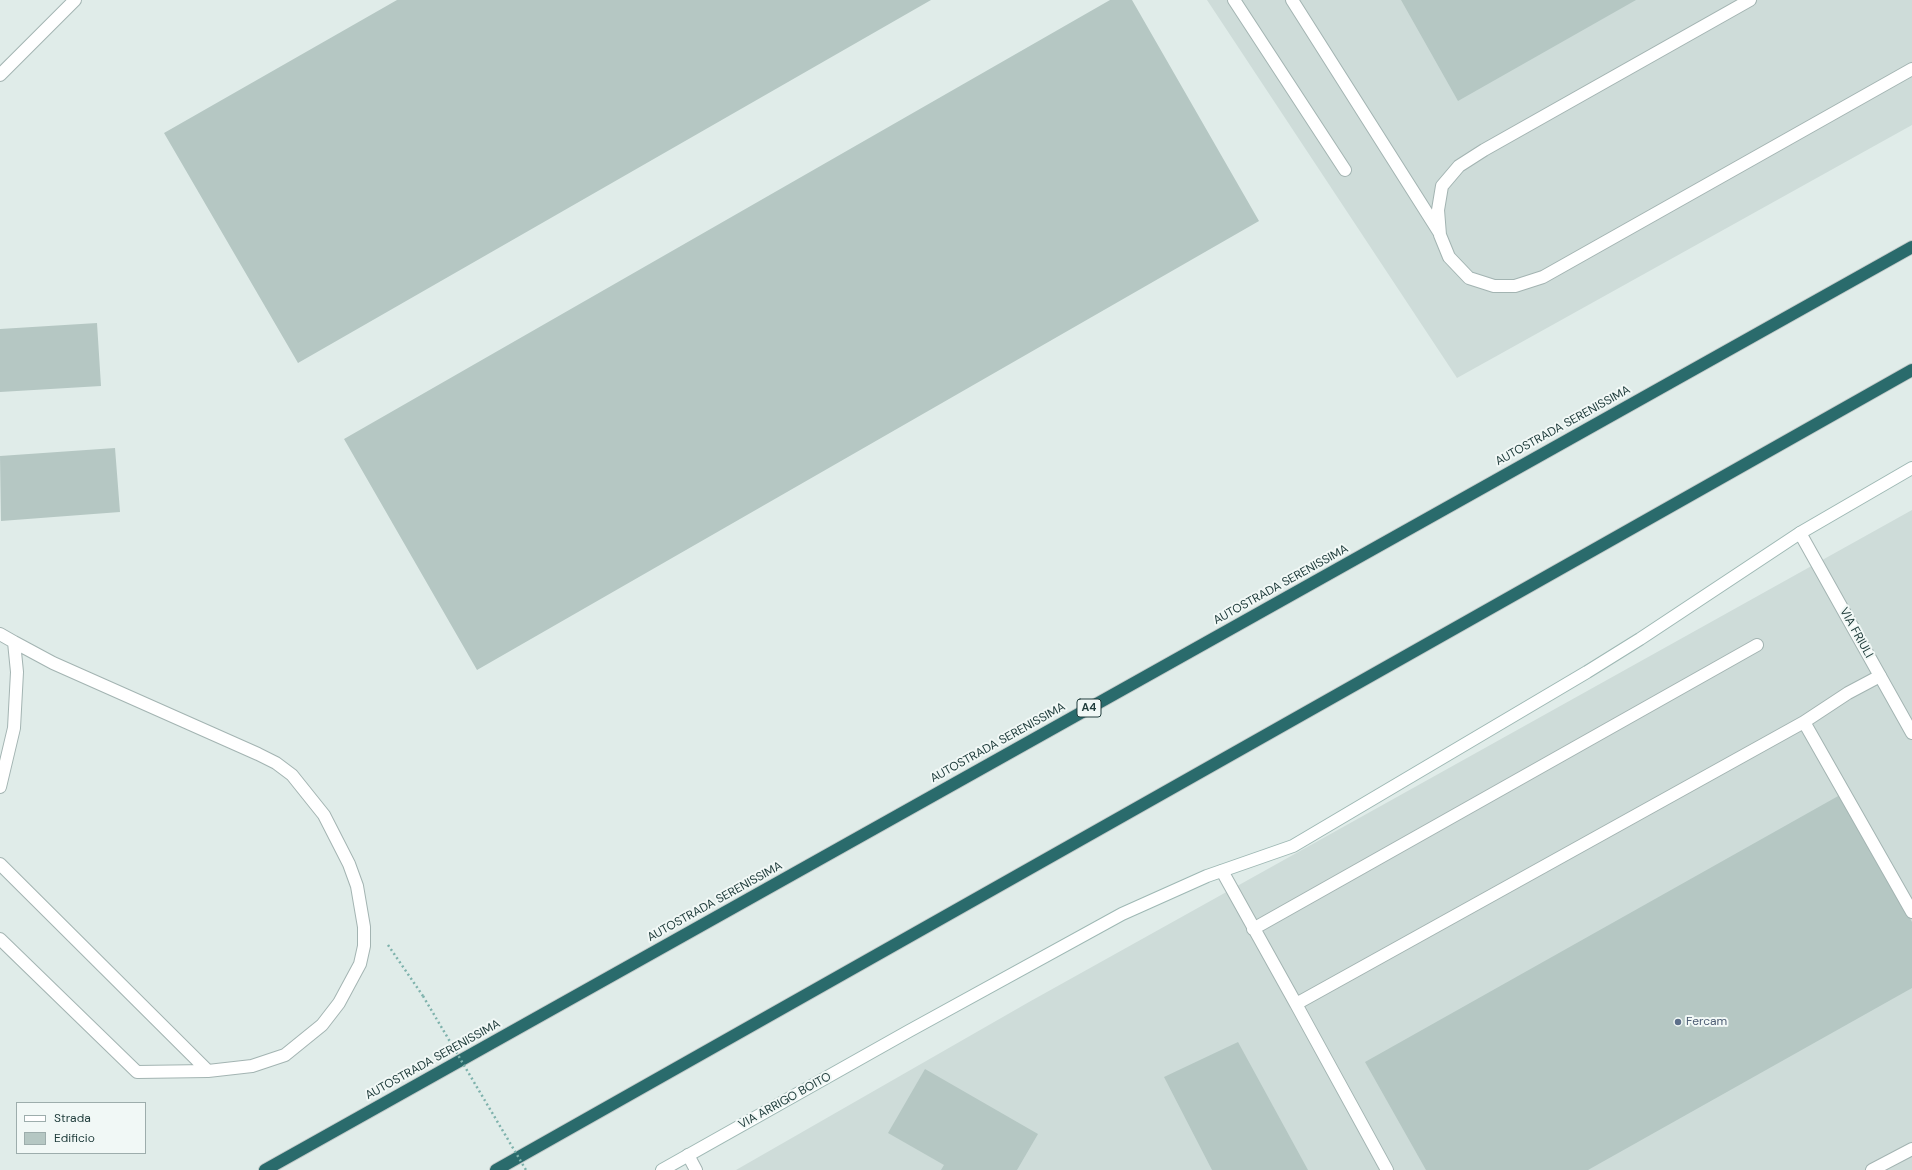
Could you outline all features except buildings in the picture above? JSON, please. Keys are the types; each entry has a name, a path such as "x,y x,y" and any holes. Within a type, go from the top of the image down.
{"highway":[{"name":"AUTOSTRADA SERENISSIMA","path":"265,1170 1912,247"},
{"path":"496,1170 1912,370"}],"street":[{"path":"0,75 75,0"},
{"path":"1234,0 1345,170"},
{"path":"1292,0 1440,235 1449,257 1469,278 1494,286 1515,286 1550,273 1912,69"},
{"path":"1440,235 1438,210 1442,186 1459,166 1484,150 1750,0"},
{"name":"VIA ARRIGO BOITO","path":"662,1170 909,1031 1122,914 1222,871 1300,842 1640,639 1800,533 1912,468"},
{"name":"VIA FRIULI","path":"1800,533 1912,733"},
{"path":"0,634 54,663 258,754 276,763 292,775 324,815 349,864 357,886 364,927 364,946 360,964 339,1003 322,1025 285,1055 252,1066 208,1071 137,1072 0,939"},
{"path":"0,787 14,728 17,672 14,642"},
{"path":"1253,929 1757,645"},
{"path":"1296,1004 1804,722 1848,693 1880,676"},
{"path":"1804,722 1912,912"},
{"path":"0,864 208,1071"},
{"path":"1222,871 1387,1170"},
{"path":"1872,1170 1912,1149"},
{"path":"688,1155 696,1170"}],"path":[{"path":"364,927 380,933 423,996 526,1170"}],"shaded area":[{"path":"1207,0 1912,0 1912,125 1457,378"},
{"path":"1912,510 1912,1170 736,1170 1029,1002"}],"place":[{"name":"Fercam","path":"1678,1022"}]}
